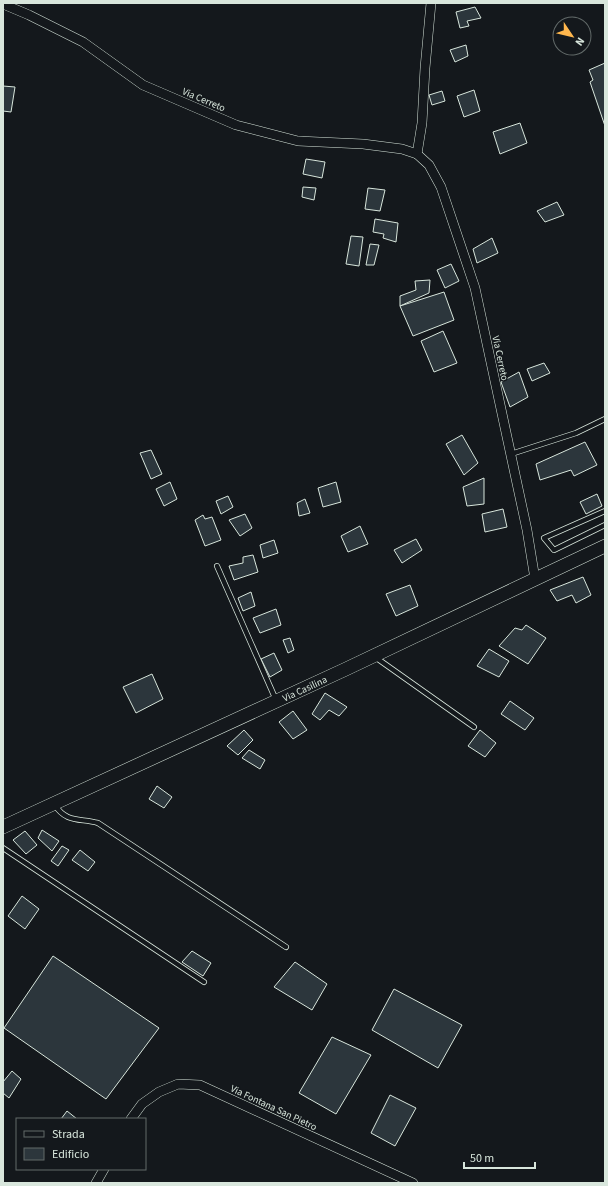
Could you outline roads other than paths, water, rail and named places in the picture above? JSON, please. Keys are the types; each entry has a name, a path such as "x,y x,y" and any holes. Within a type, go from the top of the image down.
{"main road":[{"name":"Via Casilina","path":"3,827 374,656 605,546"}],"street":[{"path":"417,154 422,123 431,3"},
{"name":"Via Cerreto","path":"3,4 29,15 83,42 143,85 236,125 298,141 363,144 402,150 417,154 429,165 441,187 475,288 527,530 535,579"},
{"name":"Via Fontana San Pietro","path":"132,1118 142,1104 159,1092 178,1084 200,1085 413,1183"},
{"path":"96,1183 103,1170"}],"lane":[{"path":"511,454 576,433 605,419"},
{"path":"605,511 544,538 554,550 605,526"},
{"path":"217,566 276,701"},
{"path":"374,656 474,727"},
{"path":"54,803 60,812 67,817 98,823 286,947"},
{"path":"3,848 204,982"}]}
